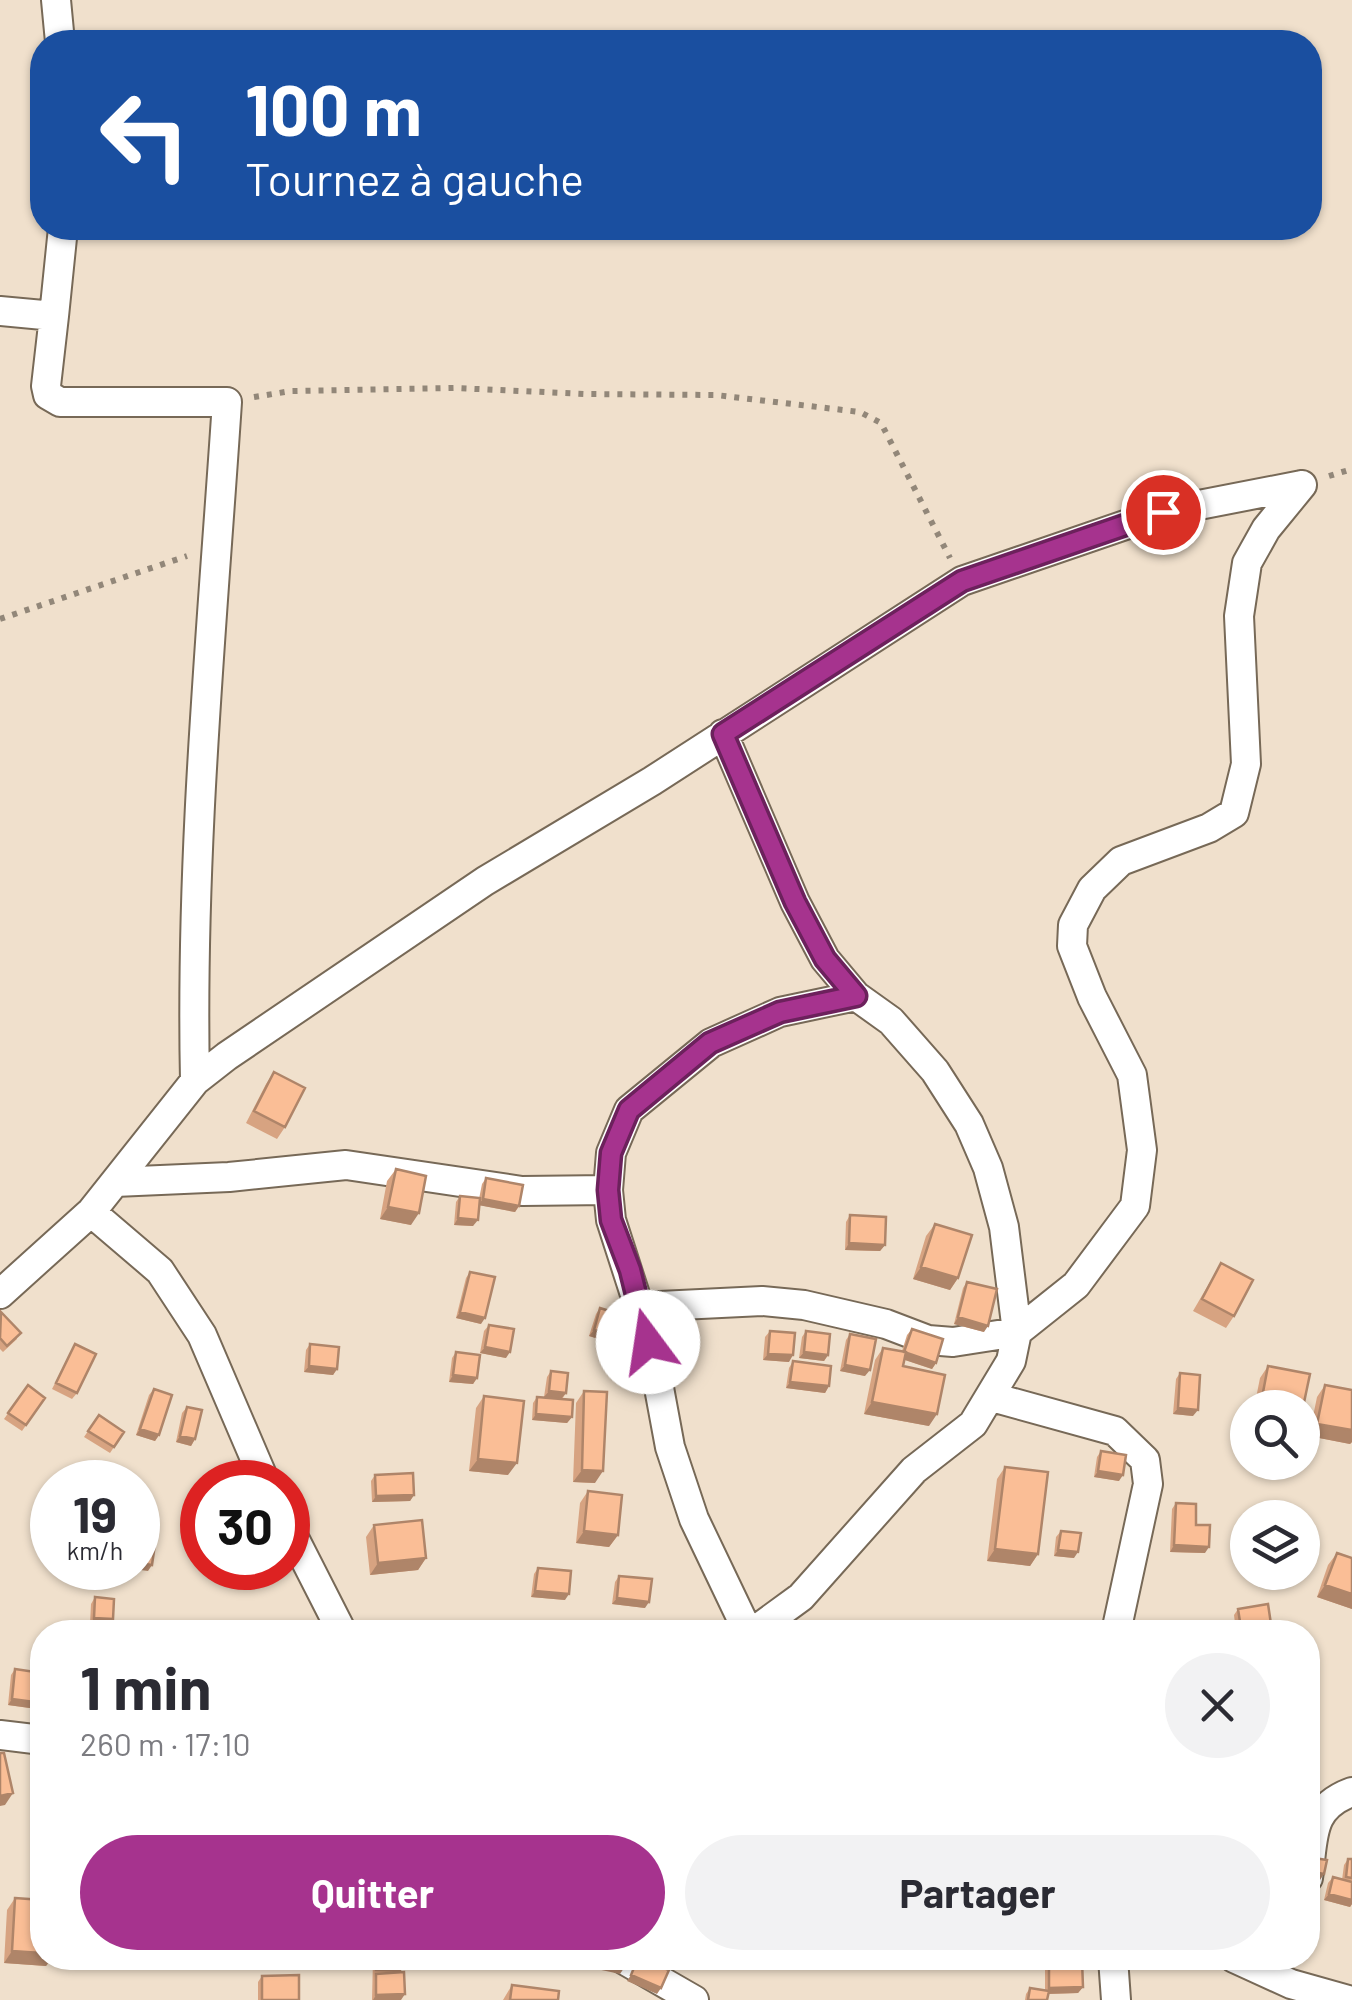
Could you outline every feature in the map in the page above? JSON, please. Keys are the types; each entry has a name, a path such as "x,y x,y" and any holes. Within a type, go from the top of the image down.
{"street":[{"path":"56,0 59,30"},
{"path":"62,240 48,395 54,400 227,402 195,926 195,1082"},
{"path":"0,311 54,316"},
{"path":"0,1294 91,1212 195,1082 485,881 652,781 962,581 1163,512 1302,485 1266,529 1247,563 1238,616 1246,764 1234,813 1210,828 1121,861 1092,888 1072,925 1072,946 1092,997 1132,1075 1142,1150 1135,1206 1076,1285 1017,1332 953,1342 928,1340 853,1315 762,1301 639,1307"},
{"path":"723,734 795,902 825,959 856,996 891,1020 936,1071 970,1124 988,1168 1004,1227 1017,1332 1010,1361 973,1424 914,1470 801,1597 768,1620"},
{"path":"745,1620 694,1519 670,1447 639,1307 611,1220 611,1153 629,1110 710,1043 780,1012 856,996"},
{"path":"116,1182 230,1178 346,1165 522,1191 608,1190"},
{"path":"91,1212 160,1271 192,1319 256,1460"},
{"path":"992,1397 1115,1431 1145,1460 1148,1484 1119,1620"},
{"path":"310,1569 336,1620"},
{"path":"0,1735 30,1739"},
{"path":"1320,1814 1335,1798 1352,1792"},
{"path":"642,1970 694,2000"},
{"path":"1114,1970 1116,2000"},
{"path":"1292,1971 1348,2000"}],"path":[{"path":"227,402 290,391 455,388 716,395 860,412 881,422 962,581"},
{"path":"0,619 216,546"}],"building":[{"path":"274,1072 305,1088 285,1127 254,1111"},
{"path":"396,1169 426,1176 419,1213 388,1207"},
{"path":"486,1178 523,1185 519,1206 483,1199"},
{"path":"460,1196 480,1198 478,1220 458,1218"},
{"path":"850,1215 886,1217 885,1245 849,1243"},
{"path":"935,1224 972,1235 958,1278 921,1267"},
{"path":"1221,1263 1253,1280 1234,1316 1202,1299"},
{"path":"470,1272 495,1277 485,1318 460,1312"},
{"path":"967,1282 997,1289 988,1326 958,1317"},
{"path":"600,1308 635,1319 629,1340 594,1330"},
{"path":"1,1312 21,1333 7,1346 0,1338"},
{"path":"489,1325 514,1329 510,1352 485,1347"},
{"path":"912,1329 943,1339 936,1363 904,1352"},
{"path":"770,1331 795,1333 793,1355 768,1354"},
{"path":"806,1331 830,1334 828,1355 804,1352"},
{"path":"850,1334 876,1339 870,1370 845,1365"},
{"path":"75,1344 96,1354 77,1393 56,1383"},
{"path":"310,1344 339,1347 337,1369 309,1366"},
{"path":"883,1348 906,1352 903,1366 945,1375 937,1414 872,1402"},
{"path":"456,1352 480,1355 477,1378 453,1375"},
{"path":"793,1361 831,1366 829,1386 790,1382"},
{"path":"1268,1366 1310,1374 1307,1390 1263,1390"},
{"path":"551,1371 568,1373 566,1393 549,1391"},
{"path":"1180,1373 1200,1375 1198,1410 1178,1408"},
{"path":"28,1385 45,1398 26,1425 8,1413"},
{"path":"1325,1385 1352,1390 1352,1430 1320,1425"},
{"path":"154,1389 172,1395 159,1435 140,1429"},
{"path":"584,1391 607,1392 603,1471 582,1470"},
{"path":"484,1396 524,1401 517,1463 478,1459"},
{"path":"537,1397 573,1400 572,1417 536,1414"},
{"path":"187,1407 202,1410 195,1439 180,1436"},
{"path":"99,1415 124,1432 114,1447 88,1431"},
{"path":"1101,1451 1126,1455 1123,1475 1098,1471"},
{"path":"1005,1467 1048,1472 1038,1554 995,1549"},
{"path":"413,1473 414,1495 376,1496 375,1475"},
{"path":"588,1491 622,1495 618,1535 584,1531"},
{"path":"1176,1503 1196,1504 1196,1525 1210,1525 1209,1547 1174,1545"},
{"path":"422,1520 426,1558 378,1563 374,1525"},
{"path":"1061,1531 1081,1533 1078,1552 1058,1550"},
{"path":"1337,1553 1352,1558 1352,1594 1325,1585"},
{"path":"538,1568 571,1571 569,1594 535,1591"},
{"path":"619,1576 652,1579 649,1602 617,1598"},
{"path":"95,1597 114,1599 113,1619 94,1618"},
{"path":"1268,1604 1270,1620 1240,1620 1238,1609"},
{"path":"15,1669 30,1671 30,1701 12,1699"},
{"path":"0,1753 4,1753 13,1793 0,1796"},
{"path":"1320,1859 1327,1860 1324,1874 1320,1873"},
{"path":"1348,1859 1352,1859 1352,1878 1346,1877"},
{"path":"1333,1877 1352,1882 1352,1900 1329,1894"},
{"path":"15,1898 30,1899 30,1952 12,1951"},
{"path":"633,1970 669,1970 661,1988 631,1975"},
{"path":"1049,1970 1082,1970 1083,1987 1049,1988"},
{"path":"404,1972 405,1994 376,1995 376,1974"},
{"path":"299,1975 299,2000 262,2000 262,1976"},
{"path":"512,1985 559,1991 558,2000 510,2000"},
{"path":"1030,1988 1049,1991 1047,2000 1028,2000"}],"route":[{"path":"648,1342 630,1270 611,1220 608,1190 611,1153 629,1110 710,1043 780,1012 856,996 825,959 795,902 723,734 962,581 1163,512"}]}
